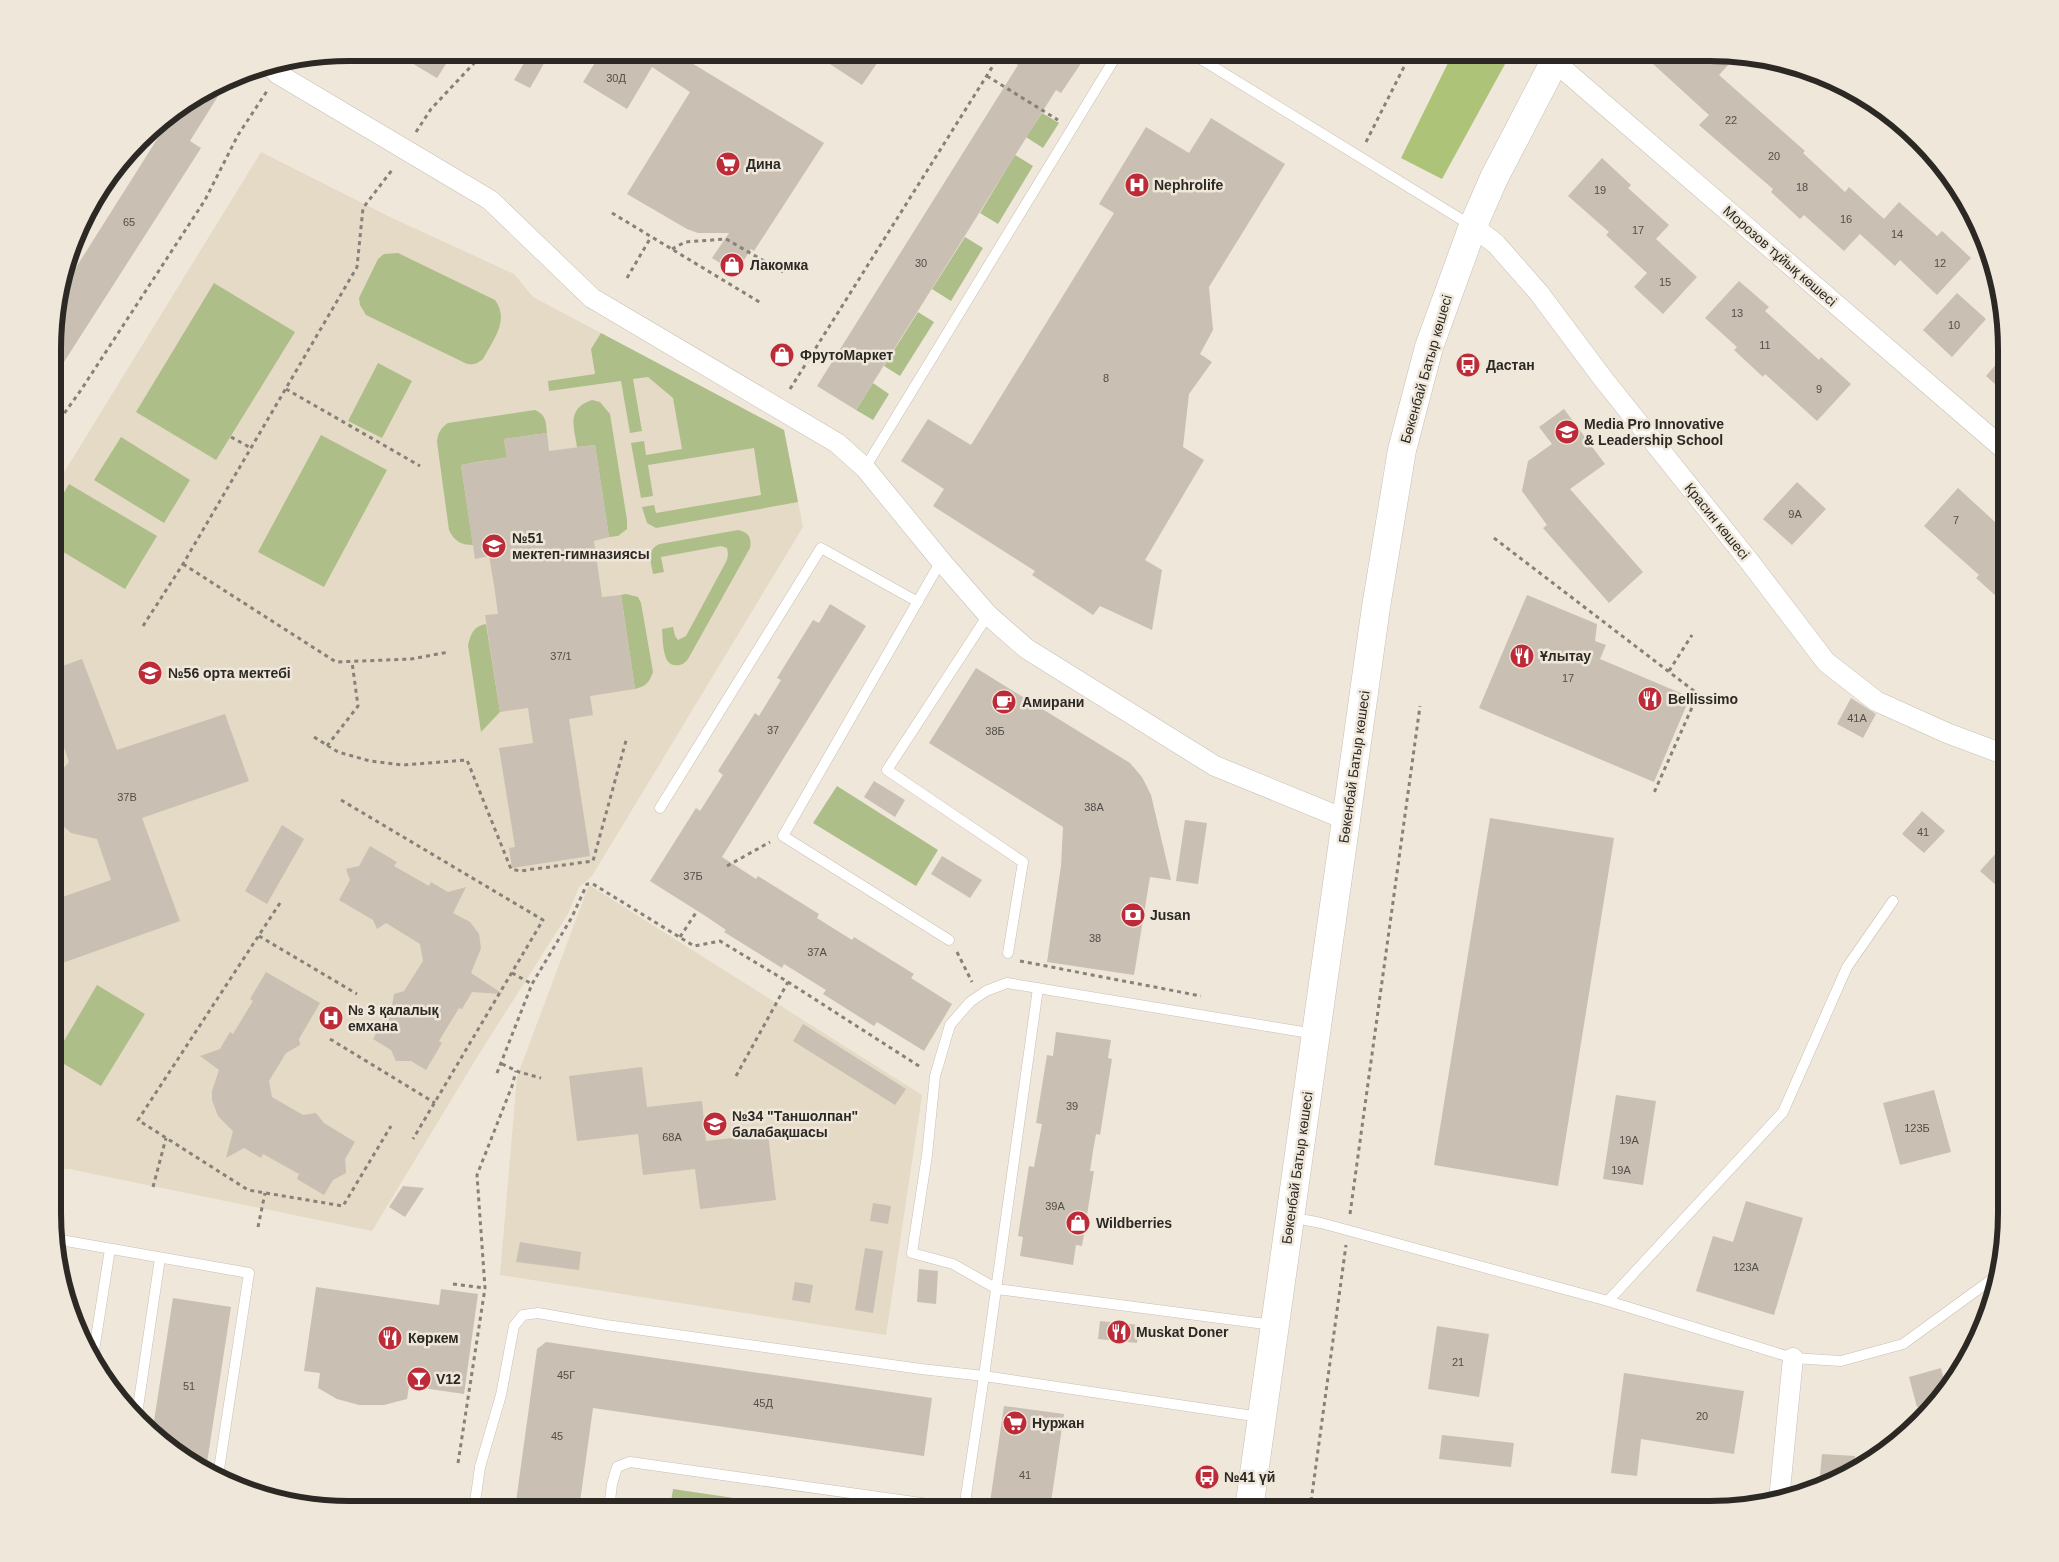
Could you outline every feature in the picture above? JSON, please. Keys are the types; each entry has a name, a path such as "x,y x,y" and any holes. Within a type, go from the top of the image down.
{"main road":[{"name":"Бөкенбай Батыр көшесі","path":"1250,1501 1260,1417 1376,607 1402,450 1429,347 1473,226 1500,166 1555,61"}],"street":[{"name":"Морозов тұйық көшесі","path":"1562,61 1998,444"},
{"path":"275,71 490,200 592,298 837,443 865,468 988,616 1027,649 1215,766 1347,820"},
{"name":"Красин көшесі","path":"1473,226 1496,244 1539,292 1604,380 1749,561 1826,662 1876,701 1947,733 1998,752"},
{"path":"1780,1492 1794,1358"}],"lane":[{"path":"865,468 1113,61"},
{"path":"1204,61 1473,226"},
{"path":"660,808 821,548 918,602"},
{"path":"941,561 783,836 949,940"},
{"path":"988,616 887,770 1023,862 1008,953"},
{"path":"1608,1301 1783,1112 1847,967 1892,901"},
{"path":"1273,1325 997,1289 953,1264 912,1253 927,1156 935,1076 950,1025 970,1002 986,991 1007,983 1316,1034"},
{"path":"965,1501 997,1289 1038,988"},
{"path":"1290,1217 1348,1230 1608,1301 1794,1358 1841,1361 1903,1344 1989,1282"},
{"path":"63,1240 249,1273 219,1469"},
{"path":"95,1347 110,1249"},
{"path":"138,1408 160,1258"},
{"path":"475,1501 480,1466 501,1395 514,1326 523,1315 538,1313 655,1332 984,1376 1260,1417"},
{"path":"610,1501 617,1467 630,1462 907,1501"}],"path":[{"path":"414,135 431,109 476,61"},
{"path":"790,389 996,61"},
{"path":"1360,156 1407,61"},
{"path":"61,418 205,200 273,72"},
{"path":"986,76 1072,129"},
{"path":"143,626 183,564 357,267 363,208 392,170"},
{"path":"612,213 761,303"},
{"path":"627,278 652,237"},
{"path":"672,249 685,242 726,239 783,272"},
{"path":"286,388 420,466"},
{"path":"231,437 251,448"},
{"path":"1494,538 1698,694 1653,795"},
{"path":"183,564 336,662 411,659 449,652"},
{"path":"1669,672 1692,634"},
{"path":"328,746 358,706 352,662"},
{"path":"1311,1501 1420,706"},
{"path":"314,737 338,752 370,761 403,765 467,760 511,869 520,871 592,861 627,737"},
{"path":"341,800 544,920 413,1139"},
{"path":"727,866 783,836"},
{"path":"497,1073 532,984 572,917 587,884 597,885 694,946 720,941 935,1076"},
{"path":"280,903 138,1120 248,1190 343,1206 391,1126"},
{"path":"680,937 697,911"},
{"path":"258,936 357,994"},
{"path":"949,940 954,944 979,996"},
{"path":"1008,953 1014,959 1046,967 1207,997"},
{"path":"512,973 532,984"},
{"path":"736,1076 788,982"},
{"path":"330,1040 435,1103"},
{"path":"501,1064 516,1071 541,1078"},
{"path":"458,1464 485,1288 477,1175 512,1086 516,1071"},
{"path":"153,1187 166,1138"},
{"path":"258,1227 265,1193"},
{"path":"453,1284 485,1288"}],"shaded area":[{"path":"261,152 390,217 514,274 533,297 784,430 803,527 592,876 579,887 568,914 479,1054 372,1231 69,1169 61,1169 61,477"},
{"name":"№34 \"Таншолпан\" балабақшасы","path":"589,885 922,1095 886,1335 500,1275 517,1077"}],"green space":[{"path":"1449,61 1507,61 1442,179 1401,158"},
{"path":"1042,113 1059,123 1043,148 1026,137"},
{"path":"1015,155 1033,166 998,224 980,213"},
{"path":"965,237 983,248 951,301 932,289"},
{"path":"398,253 495,300 501,315 500,322 495,337 483,359 474,364 465,363 366,315 360,305 359,298 378,259 384,254"},
{"path":"214,283 295,332 216,460 136,412"},
{"path":"918,312 934,322 900,376 884,366"},
{"path":"601,333 784,430 798,502 656,528 647,523 642,507 654,505 656,513 761,495 754,448 648,465 653,496 641,498 631,443 644,441 646,455 682,449 673,398 648,377 633,379 642,431 630,433 621,381 549,391 548,381 595,374 591,349"},
{"path":"378,363 412,381 382,438 348,421"},
{"path":"873,383 889,394 873,420 856,410"},
{"path":"592,400 600,402 610,414 627,520 627,529 618,536 609,537 595,445 577,447 574,425 575,413 578,408"},
{"path":"535,410 545,419 547,433 504,439 508,463 488,460 461,465 473,545 458,542 449,530 437,442 440,431 448,423"},
{"path":"321,435 387,470 324,587 258,552"},
{"path":"121,437 190,480 164,523 94,480"},
{"path":"69,484 157,536 125,589 61,551 61,498"},
{"path":"738,530 748,536 750,548 688,659 680,665 670,664 665,656 662,629 673,627 678,640 686,636 727,560 728,554 727,548 721,546 661,557 664,572 653,574 650,556 653,549 660,544"},
{"path":"626,594 638,597 641,603 653,672 647,684 635,689 621,595"},
{"path":"486,624 500,712 481,732 468,645 474,631 479,626"},
{"path":"837,786 938,850 916,886 813,823"},
{"path":"97,985 145,1014 101,1086 61,1062 61,1046"},
{"path":"673,1489 755,1501 671,1501"}],"building":[{"path":"408,61 448,61 437,78"},
{"path":"525,61 545,61 530,88 514,80"},
{"name":"Дина","path":"596,61 688,61 824,143 754,251 751,249 736,273 712,258 729,233 698,233 687,229 627,194 690,92 652,67 627,109 583,82"},
{"path":"825,61 878,61 862,85"},
{"path":"1011,61 1083,61 1061,93 1056,90 856,410 817,386 1018,65"},
{"path":"1650,61 1726,62 1729,64 1719,75 1805,151 1803,153 1845,192 1849,187 1884,219 1899,202 1937,236 1942,231 1971,258 1937,295 1900,260 1895,266 1860,234 1844,251 1804,215 1800,219 1771,192 1773,189 1699,125 1709,115"},
{"path":"221,92 190,141 201,148 61,367 62,330 71,276 161,133 189,110"},
{"path":"1211,118 1285,164 1209,287 1213,330 1200,354 1212,362 1189,394 1183,447 1204,460 1145,560 1162,570 1152,630 1100,606 1093,615 1032,575 1035,571 933,506 944,489 901,461 928,419 971,445 1114,213 1099,204 1146,127 1189,153"},
{"path":"1602,158 1631,185 1628,188 1669,225 1656,239 1697,277 1663,314 1634,287 1647,273 1606,235 1609,232 1568,196"},
{"path":"1739,281 1769,307 1765,311 1819,360 1821,357 1851,384 1817,421 1765,374 1763,377 1734,350 1737,347 1705,318"},
{"path":"1957,293 1986,319 1952,357 1923,330"},
{"path":"1998,362 1998,387 1986,376"},
{"path":"1564,409 1605,464 1570,489 1643,572 1609,603 1543,528 1547,525 1522,491 1528,461 1552,444 1539,427"},
{"path":"547,433 549,451 595,445 609,537 594,541 602,597 621,595 635,689 590,696 593,715 569,719 590,856 512,868 509,848 515,847 499,748 533,743 528,708 500,712 485,615 498,614 494,585 489,556 475,559 461,465 507,457 504,439"},
{"path":"1797,482 1826,509 1792,545 1763,519"},
{"path":"1958,488 1998,525 1998,598 1976,578 1979,575 1924,526"},
{"path":"1527,595 1597,624 1595,641 1606,645 1600,659 1690,697 1654,782 1479,708"},
{"path":"830,604 866,626 722,857 756,879 758,876 819,914 817,918 852,940 854,937 914,974 911,978 952,1004 924,1051 877,1022 874,1026 823,994 826,990 784,964 782,968 724,932 726,930 650,881 696,808 700,811 723,775 718,771 755,713 759,716 781,680 777,678 813,620 819,623"},
{"path":"82,659 117,750 225,714 249,781 142,818 180,921 61,964 61,898 111,880 97,839 71,833 61,824 61,771 69,762 61,739 61,666"},
{"path":"976,668 1130,763 1142,777 1151,795 1171,880 1150,877 1134,975 1047,962 1061,866 1063,827 929,743"},
{"path":"1851,698 1876,714 1863,738 1837,724"},
{"path":"874,781 905,800 895,817 864,797"},
{"path":"1922,811 1945,831 1924,853 1902,834"},
{"path":"1490,818 1614,838 1558,1186 1434,1165"},
{"path":"1185,820 1207,823 1198,884 1176,881"},
{"path":"282,825 304,839 267,904 245,891"},
{"path":"370,846 397,862 394,866 429,886 431,882 448,892 466,887 453,913 470,922 479,934 481,948 471,973 503,994 472,992 462,1009 459,1008 439,1041 442,1043 426,1070 411,1061 396,1061 391,1050 373,1039 392,1006 394,994 404,991 423,961 420,944 386,923 377,929 373,920 339,900 350,880 346,869 359,866"},
{"path":"1998,851 1998,887 1980,871"},
{"path":"942,856 982,880 970,898 931,874"},
{"path":"266,972 320,1003 299,1039 300,1045 286,1053 269,1081 272,1097 303,1115 316,1113 324,1123 355,1142 345,1159 346,1173 333,1180 324,1195 297,1179 299,1174 263,1154 261,1158 244,1148 226,1158 233,1131 218,1116 212,1100 212,1091 219,1070 200,1056 220,1049 230,1032 233,1034 253,1001 250,999"},
{"path":"803,1024 906,1089 895,1105 793,1041"},
{"path":"1056,1032 1111,1040 1108,1058 1112,1059 1100,1135 1096,1134 1093,1151 1090,1171 1094,1171 1082,1246 1076,1245 1073,1265 1020,1256 1023,1237 1018,1236 1029,1166 1034,1167 1042,1124 1036,1123 1047,1055 1053,1056"},
{"path":"642,1067 647,1107 702,1101 706,1141 768,1134 776,1200 700,1209 695,1169 643,1175 638,1134 577,1141 569,1076"},
{"path":"1934,1090 1951,1152 1900,1165 1883,1103"},
{"path":"1616,1095 1656,1101 1643,1185 1603,1179"},
{"path":"403,1186 424,1188 405,1217 389,1207"},
{"path":"1746,1201 1803,1218 1774,1315 1696,1291 1713,1236 1733,1242"},
{"path":"873,1203 891,1206 888,1224 870,1221"},
{"path":"520,1242 581,1252 579,1270 516,1262"},
{"path":"865,1248 883,1251 873,1313 855,1310"},
{"path":"919,1269 938,1271 936,1304 917,1302"},
{"path":"795,1282 813,1285 810,1303 792,1300"},
{"name":"Көркем","path":"316,1287 439,1305 441,1289 478,1294 464,1394 409,1386 407,1399 384,1405 359,1405 337,1399 318,1388 320,1373 304,1371"},
{"path":"173,1298 231,1307 207,1463 174,1441 154,1424"},
{"name":"Muskat Doner","path":"1100,1321 1139,1325 1137,1343 1098,1339"},
{"path":"1437,1326 1489,1334 1479,1397 1428,1389"},
{"path":"546,1342 932,1398 924,1456 593,1408 580,1501 516,1501 537,1349"},
{"path":"1941,1368 1944,1380 1926,1403 1917,1407 1909,1377"},
{"path":"1624,1373 1744,1391 1734,1454 1641,1439 1637,1476 1611,1473"},
{"path":"1004,1406 1064,1414 1051,1501 990,1501"},
{"path":"1442,1435 1514,1443 1511,1467 1439,1459"},
{"path":"1822,1454 1855,1456 1855,1462 1820,1479"}],"place":[{"name":"Дина","path":"728,164"},
{"name":"Nephrolife","path":"1137,185"},
{"name":"Лакомка","path":"732,265"},
{"name":"ФрутоМаркет","path":"782,355"},
{"name":"Дастан","path":"1468,365"},
{"name":"Media Pro Innovative & Leadership School","path":"1567,432"},
{"name":"№51 мектеп-гимназиясы","path":"494,546"},
{"name":"Ұлытау","path":"1522,656"},
{"name":"№56 орта мектебі","path":"150,673"},
{"name":"Bellissimo","path":"1650,699"},
{"name":"Амирани","path":"1004,702"},
{"name":"Jusan","path":"1133,915"},
{"name":"№ 3 қалалық емхана","path":"331,1018"},
{"name":"№34 \"Таншолпан\" балабақшасы","path":"715,1124"},
{"name":"Wildberries","path":"1078,1223"},
{"name":"Muskat Doner","path":"1119,1332"},
{"name":"Көркем","path":"390,1338"},
{"name":"V12","path":"419,1379"},
{"name":"Нуржан","path":"1015,1423"},
{"name":"№41 үй","path":"1207,1477"}]}
